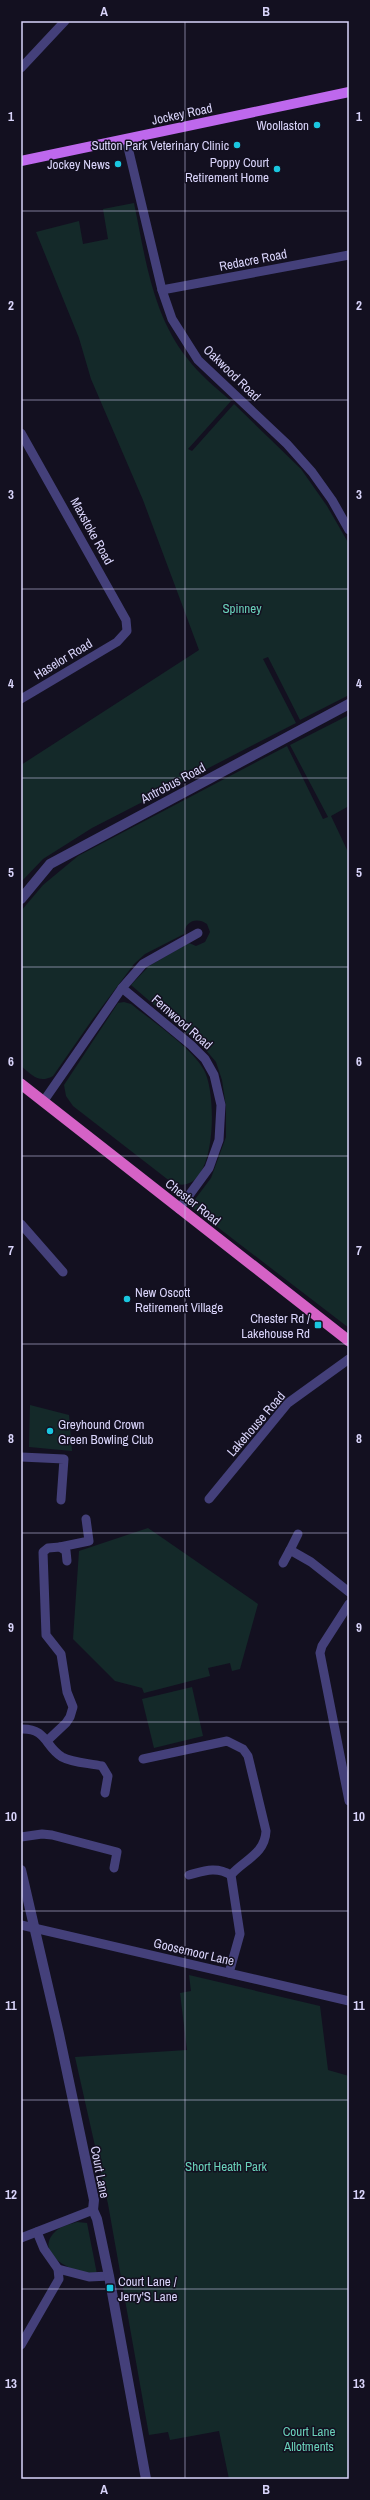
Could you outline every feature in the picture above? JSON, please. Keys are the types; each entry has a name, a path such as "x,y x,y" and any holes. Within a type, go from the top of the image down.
{"highway":[{"name":"Chester Road","path":"21,1084 349,1341"}],"main road":[{"name":"Jockey Road","path":"21,161 349,92"}],"street":[{"path":"21,68 65,21"},
{"name":"Oakwood Road","path":"126,139 162,290 172,320 187,346 211,373 287,444 302,461 332,500 349,530"},
{"name":"Redacre Road","path":"162,290 349,255"},
{"name":"Maxstoke Road","path":"21,434 126,620 127,630 117,642"},
{"name":"Haselor Road","path":"21,699 117,642"},
{"name":"Antrobus Road","path":"21,899 50,864 349,704"},
{"path":"44,1102 122,988 143,964 198,932"},
{"name":"Fernwood Road","path":"122,988 191,1045 205,1059 214,1075 221,1105 219,1140 209,1168 180,1209"},
{"path":"21,1224 63,1272"},
{"name":"Lakehouse Road","path":"209,1499 288,1403 349,1359"},
{"path":"21,1457 64,1459 61,1500"},
{"path":"48,1740 66,1723 70,1717 73,1707 67,1692 61,1654 49,1641 45,1627 43,1552 48,1548 89,1541 86,1520"},
{"path":"283,1563 298,1534"},
{"path":"60,1547 66,1551 67,1560"},
{"path":"290,1550 311,1562 349,1592"},
{"path":"349,1604 322,1646 320,1654 349,1799"},
{"path":"21,1729 31,1729 48,1740 61,1756 68,1760 102,1766 106,1770 108,1783 105,1793"},
{"path":"143,1759 219,1742 231,1742 243,1749 252,1767 266,1831 266,1839 263,1846 257,1853 238,1866 230,1875"},
{"path":"21,1837 42,1834 52,1835 117,1852 114,1868"},
{"path":"189,1875 213,1869 230,1875"},
{"name":"Court Lane","path":"21,1870 69,2080 94,2200 94,2210 109,2276 146,2479"},
{"path":"229,1973 240,1934 230,1875"},
{"name":"Goosemoor Lane","path":"21,1925 349,2001"},
{"path":"21,2238 94,2210"},
{"path":"21,2345 59,2279 58,2269 44,2249 37,2232"},
{"path":"58,2269 89,2277 109,2276"}],"green space":[{"name":"Spinney","path":"134,203 146,264 158,304 166,323 175,341 197,370 231,401 188,449 192,451 234,404 301,469 327,506 349,544 349,695 300,720 268,657 263,659 296,723 92,828 43,859 21,882 21,765 199,650 143,500 91,379 79,338 36,232 79,221 83,244 108,239 103,209"},
{"path":"349,715 349,806 331,816 349,854 349,1328 190,1206 211,1178 226,1137 226,1107 222,1080 216,1062 205,1049 131,985 149,966 189,943 196,946 205,942 210,932 207,924 199,921 189,923 184,934 145,954 134,964 92,1020 53,1076 40,1079 21,1066 21,911 43,885 78,856 287,746 323,819 328,817 290,745"},
{"path":"124,1002 131,1004 171,1035 190,1053 204,1070 211,1101 212,1122 210,1143 205,1162 198,1177 186,1184 171,1182 73,1106 66,1096 64,1085 118,1003"},
{"name":"Greyhound Crown Green Bowling Club","path":"30,1405 69,1415 72,1451 29,1447"},
{"path":"148,1528 258,1604 240,1669 232,1671 230,1663 208,1668 210,1676 144,1693 142,1688 115,1681 73,1639 79,1551"},
{"path":"192,1687 203,1736 154,1748 142,1699"},
{"name":"Short Heath Park","path":"189,1975 320,2006 328,2070 349,2076 349,2479 229,2479 219,2431 170,2440 168,2432 149,2435 108,2204 75,2057 187,2050 180,1993 191,1991"},
{"path":"77,2222 87,2223 97,2274 78,2271 68,2267 52,2255 49,2247 50,2239 57,2230"}],"place":[{"name":"Woollaston","path":"317,125"},
{"name":"Sutton Park Veterinary Clinic","path":"237,145"},
{"name":"Jockey News","path":"118,164"},
{"name":"Poppy Court Retirement Home","path":"277,169"},
{"name":"New Oscott Retirement Village","path":"127,1299"},
{"name":"Chester Rd / Lakehouse Rd","path":"318,1325"},
{"name":"Greyhound Crown Green Bowling Club","path":"50,1431"},
{"name":"Court Lane / Jerry'S Lane","path":"110,2288"}],"park label":[{"name":"Court Lane Allotments","path":"309,2438"}]}
